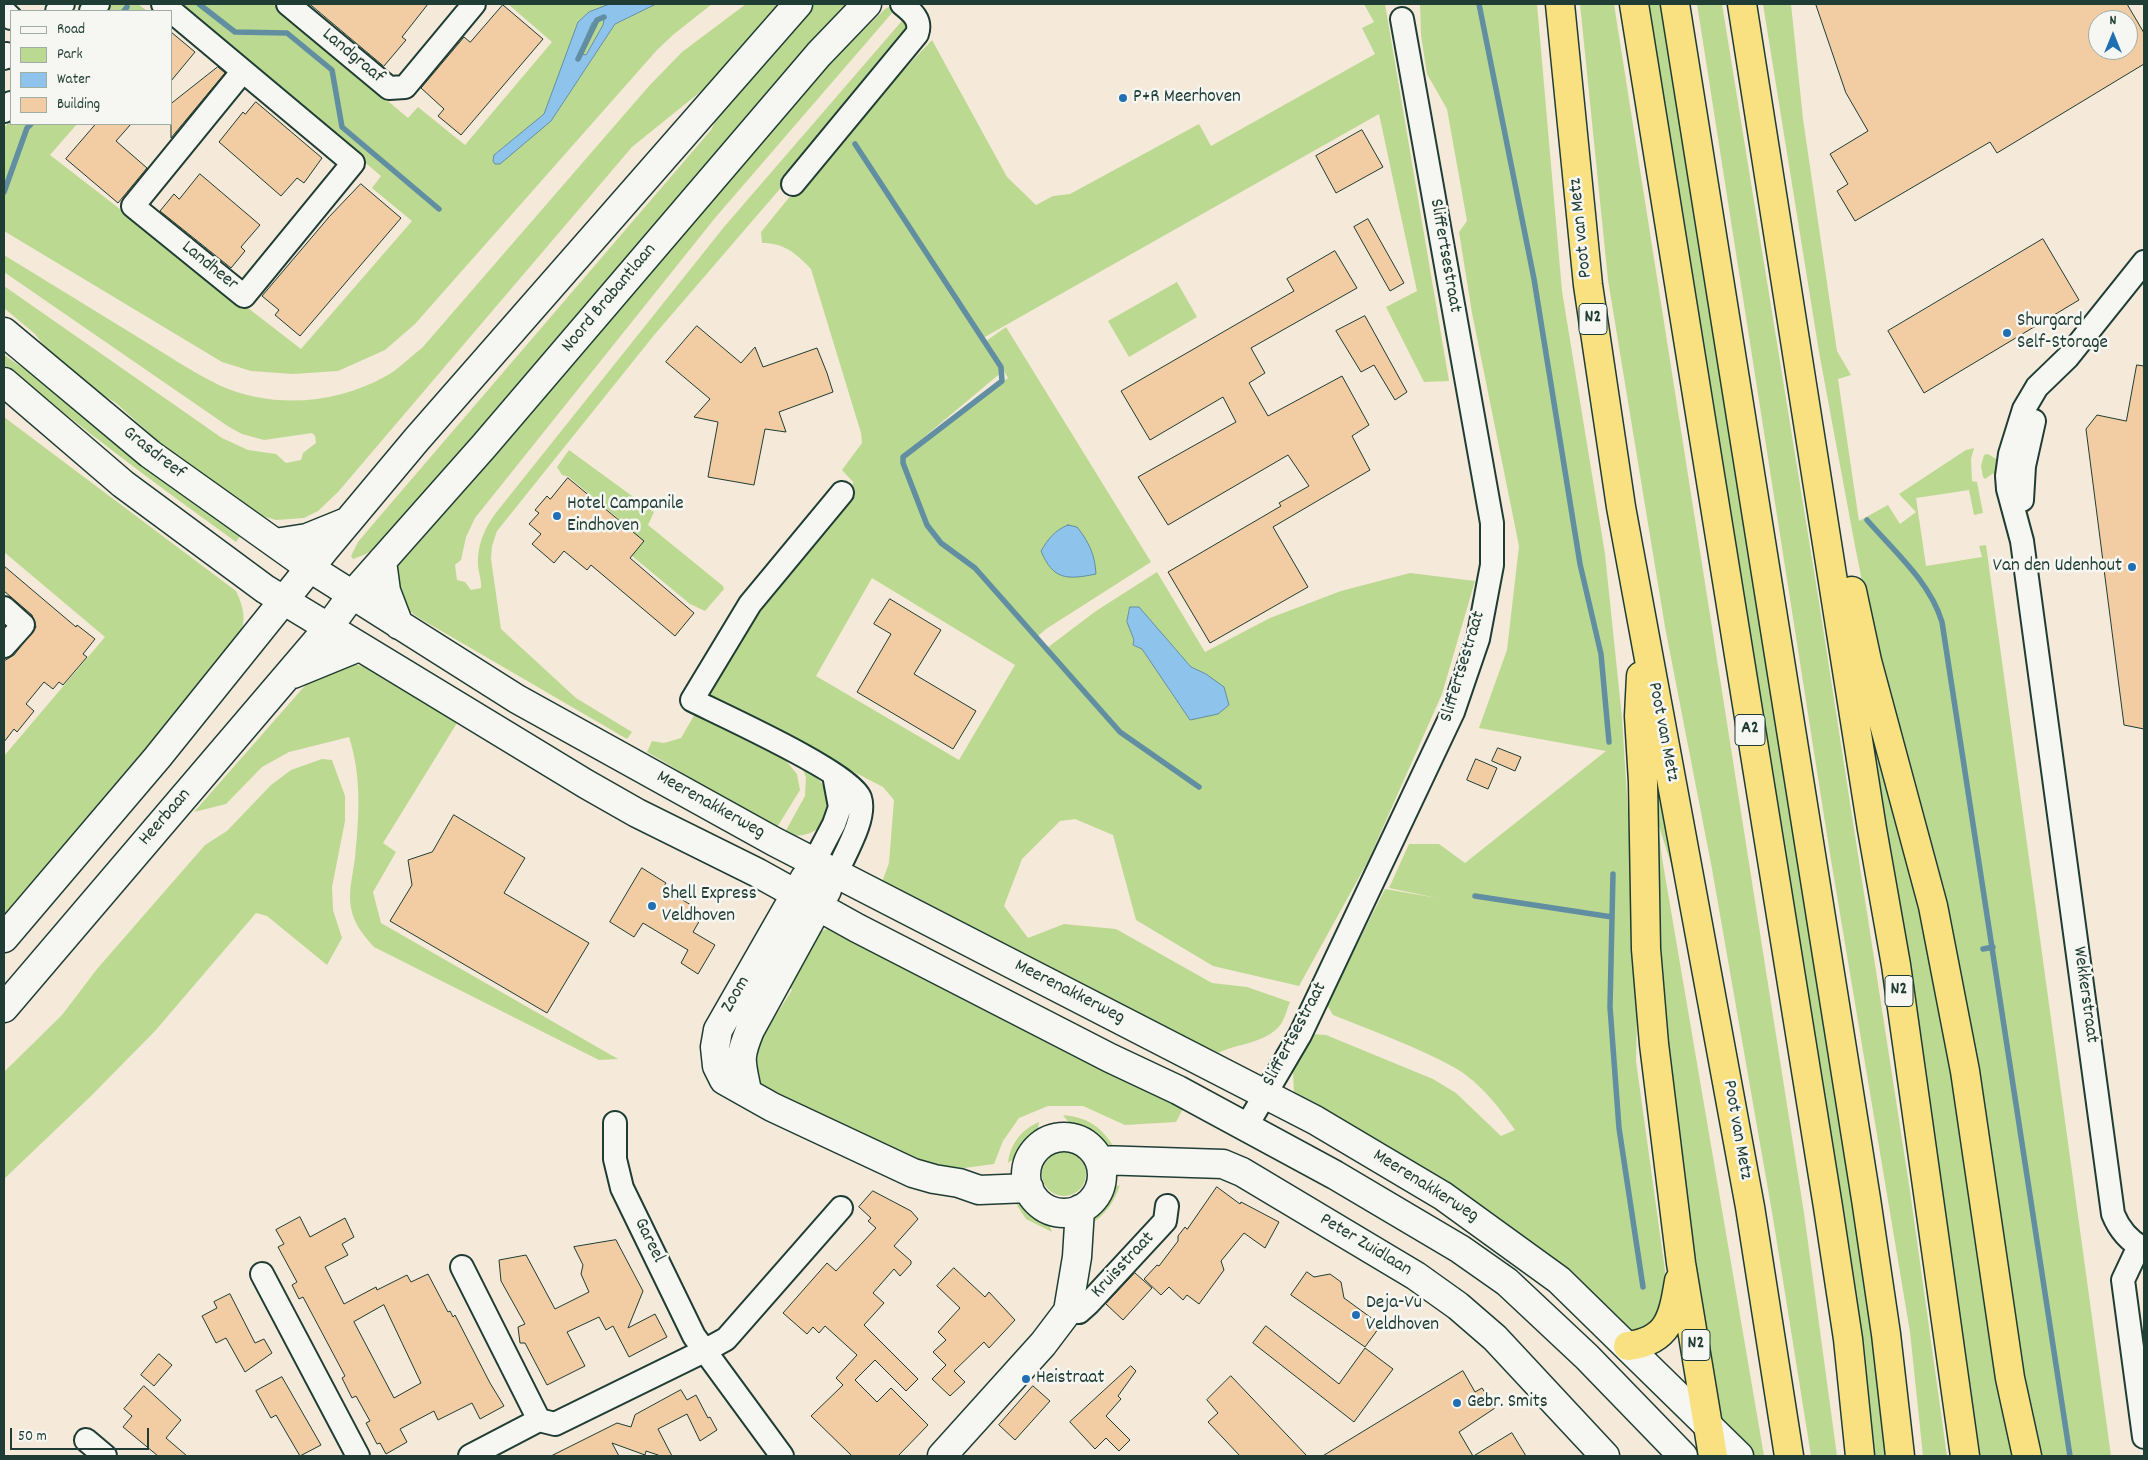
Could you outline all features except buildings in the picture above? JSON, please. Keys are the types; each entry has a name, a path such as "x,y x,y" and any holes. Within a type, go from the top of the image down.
{"highway":[{"name":"Poot van Metz","path":"1560,4 1588,285 1621,508 1750,1207 1789,1456"},
{"name":"A2","path":"1634,4 1828,1208 1848,1339 1860,1456"},
{"name":"A2","path":"1675,4 1870,1228 1886,1334 1900,1456"},
{"name":"N2","path":"1742,4 1872,829 1896,965 1965,1456"},
{"name":"N2","path":"1825,528 1840,553 1849,577 1867,661 1933,906 1965,1071 2010,1378 2027,1456"},
{"name":"N2","path":"1643,632 1639,716 1643,782 1646,949 1656,1063 1681,1263 1708,1428"},
{"name":"N2","path":"1628,1346 1648,1341 1667,1326 1674,1311 1681,1263"},
{"path":"1708,1428 1713,1456"}],"main road":[{"path":"4,938 157,758 283,601 438,414 798,4"},
{"name":"Noord Brabantlaan","path":"328,628 352,595 491,438 819,54 867,4"},
{"name":"Grasdreef","path":"4,332 150,454 310,568 352,595"},
{"path":"4,382 123,484 283,601"},
{"path":"275,543 307,538 348,522"},
{"path":"382,561 386,591 399,625"},
{"path":"238,569 254,608 260,630"},
{"name":"Meerenakkerweg","path":"352,595 517,699 825,868 1315,1120 1443,1196 1559,1280 1628,1346 1708,1428 1739,1456"},
{"name":"Meerenakkerweg","path":"283,601 637,813 1110,1058 1178,1090 1335,1175 1460,1249 1507,1282 1587,1358 1683,1456"},
{"name":"Heerbaan","path":"4,1008 328,628"},
{"path":"288,676 359,647"},
{"name":"Zoom","path":"825,868 807,900 718,1030 714,1047 717,1066 724,1080 747,1091 772,1107 913,1173 959,1183 979,1190 1028,1178"},
{"path":"1060,1137 1084,1142 1093,1150 1101,1169 1098,1191 1091,1202 1067,1210 1039,1203 1028,1178 1031,1156 1038,1147 1048,1140 1060,1137"},
{"name":"Peter Zuidlaan","path":"1101,1169 1184,1164 1223,1164 1242,1172 1428,1284 1495,1338 1605,1456"},
{"name":"Kruisstraat","path":"1067,1210 1062,1237 1070,1300"},
{"path":"942,1456 1043,1344 1070,1300"}],"street":[{"name":"Landgraaf","path":"288,4 389,88 405,87 474,4"},
{"path":"793,184 917,34 918,20 902,4"},
{"name":"Landheer","path":"172,12 353,164 244,296 133,206 242,72"},
{"name":"Sliffertsestraat","path":"1246,1127 1300,1035 1453,712 1478,638 1492,565 1492,523 1402,19"},
{"name":"Wekkerstraat","path":"2144,262 2068,356 2029,399 2020,419 2012,446 2008,484 2022,541 2113,1214 2120,1229 2142,1247 2123,1280 2144,1437"},
{"path":"825,868 861,813 860,798 853,787 834,775 692,700 750,604 842,493"},
{"path":"4,608 23,625 4,646"},
{"name":"Gareel","path":"615,1123 615,1159 622,1188 694,1336 782,1456"},
{"name":"Kruisstraat","path":"1070,1300 1079,1312 1089,1303 1164,1221 1167,1206"},
{"path":"470,1456 539,1420 555,1424 726,1339 841,1208"},
{"path":"462,1267 539,1420"},
{"path":"262,1274 358,1456"},
{"path":"86,1440 105,1456"}],"green space":[{"path":"110,4 138,4 146,10 104,10"},
{"path":"177,4 273,4 408,118 418,107 465,145 552,42 508,4 610,4 589,12 578,22 544,115 494,155 551,121 615,24 656,4 712,4 657,50 415,324 385,350 338,371 293,374 251,371 222,362 4,231 4,128 10,120 10,125 76,125 50,155 301,349 412,221 372,188 381,176"},
{"path":"746,4 784,4 710,84 632,147 338,492 318,511 304,518 276,520 255,514 187,467 116,403 62,370 35,334 4,308 4,286 222,438 248,450 276,454 286,463 301,460 303,453 316,443 315,436 312,433 264,440 242,434 229,427 4,272 4,255 199,375 221,386 262,398 284,400 326,398 347,393 391,373 422,348 649,86 682,52"},
{"path":"809,4 854,4 384,541 366,554 353,559 351,556 358,542 711,130 731,89"},
{"path":"1364,4 1385,4 1449,381 1424,382 1386,307 1417,291 1379,114 983,338 986,341 1006,327 1151,562 1046,629 1037,637 1047,648 1096,611 1157,572 1205,652 1270,618 1341,591 1410,573 1475,581 1442,694 1368,861 1299,986 1213,966 1136,920 1113,835 1075,819 1060,821 1022,859 1004,906 1028,938 1064,924 1116,929 1212,983 1247,987 1290,1002 1281,1024 1268,1036 1218,1053 881,885 889,863 894,800 883,787 707,696 756,609 852,496 853,482 842,470 862,443 861,433 811,269 789,250 770,243 762,243 761,232 827,151 932,40 1007,177 1036,205 1053,196 1070,194 1199,124 1211,146 1375,54 1362,28 1374,22","holes":["1003,371 1008,378 911,448","872,578 1015,665 959,760 816,676","1130,607 1138,607 1191,667 1206,674 1190,720 1142,649 1133,645 1134,640 1127,622"]},
{"path":"1420,4 1537,4 1562,291 1605,554 1622,718 1638,971 1636,1061 1668,1292 1668,1310 1645,1331 1631,1331 1623,1327 1294,1094 1293,1070 1312,1034 1326,1035 1433,1079 1456,1093 1501,1136 1515,1130 1489,1096 1474,1081 1457,1069 1412,1047 1333,1015 1327,1005 1385,889 1437,898 1389,888 1409,844 1439,844 1465,863 1606,751 1479,728 1507,650 1519,546 1472,313 1459,232 1467,221 1447,109 1427,74 1421,35"},
{"path":"1580,4 1614,4 1804,1213 1837,1456 1811,1456 1773,1218 1712,869 1665,627 1608,280"},
{"path":"1647,4 1663,4 1797,854 1854,1201 1874,1336 1888,1456 1873,1456"},
{"path":"1697,4 1722,4 1819,602 1910,1191 1947,1456 1923,1456 1910,1332 1829,848"},
{"path":"1763,4 1791,4 1803,119 1837,351 1851,375 1838,379 1859,521 1888,505 1900,524 1916,512 1899,494 1966,450 1974,448 1971,459 1972,481 1977,482 1983,513 1974,515 1969,490 1916,498 1926,566 1982,557 1979,546 1986,545 2111,1456 2041,1456 2032,1425 1855,546 1819,352"},
{"path":"891,6 898,6 715,218 475,518 466,537 461,560 455,565 457,580 465,582 471,590 481,588 478,567 480,544 495,514 724,227 907,15 912,27 791,176 655,334 497,531 492,546 491,559 501,629 576,698 632,732 627,739 419,618 404,607 395,571 398,559 815,68 851,42 885,9"},
{"path":"599,19 604,20 603,25 586,55 579,53 592,22"},
{"path":"1177,282 1197,317 1129,357 1108,321"},
{"path":"4,355 48,385 242,533 236,542 118,455 32,387 4,364"},
{"path":"4,417 236,591 241,603 243,624 240,636 4,925 4,756 105,637 4,552"},
{"path":"569,450 654,512 648,525 723,586 724,589 705,611 690,604 614,541 627,526 569,477 562,475 557,467"},
{"path":"1988,454 1999,461 2002,474 1992,474 1985,479 1981,466 1984,455"},
{"path":"1854,634 1947,998 1954,1093 2000,1388 2016,1456 1978,1456 1938,1165"},
{"path":"352,664 367,667 457,723 383,843 396,852 373,892 381,923 618,1059 599,1060 374,947 366,938 354,919 350,902 356,843 358,782 349,737 289,752 262,767 226,804 194,812 317,672"},
{"path":"696,712 782,756 797,774 800,790 776,829 647,752 652,741 664,743 681,738"},
{"path":"1648,713 1678,886 1658,823 1662,858 1764,1456 1754,1456 1717,1425 1651,960"},
{"path":"322,759 332,760 345,796 345,821 332,887 333,910 342,938 327,965 267,916 256,913 155,1031 91,1096 4,1179 4,1072 62,1015 97,969 205,845 227,831 271,785 291,770"},
{"path":"801,765 817,778 827,791 830,806 829,815 825,823 811,833 793,836 784,834 805,796 806,777"},
{"path":"830,928 1184,1107 1176,1122 1125,1125 1083,1106 1048,1106 1019,1118 1003,1141 994,1164 964,1168 931,1166 770,1094 753,1076 753,1051 792,990 785,983 819,932"},
{"path":"1063,1115 1082,1119 1097,1127 1103,1132 1119,1155 1088,1138"},
{"path":"1039,1122 1033,1141 1008,1163 1011,1150 1018,1138 1027,1129"},
{"path":"1064,1152 1076,1156 1082,1162 1086,1174 1082,1186 1076,1192 1064,1196 1052,1192 1046,1186 1042,1174 1046,1162 1052,1156"},
{"path":"1120,1185 1107,1210 1085,1228 1097,1203 1113,1188"},
{"path":"1009,1193 1022,1199 1041,1213 1052,1232 1026,1219"}],"water":[{"path":"610,4 656,4 615,24 551,121 500,164 495,164 493,161 494,155 544,114 578,22 589,12","holes":["599,19 604,20 586,55 579,53 592,23"]},
{"path":"1068,525 1077,527 1088,543 1093,555 1096,574 1077,577 1062,576 1056,573 1046,561 1041,551 1056,532"},
{"path":"1130,607 1139,607 1191,667 1206,674 1224,687 1229,705 1218,714 1190,720 1142,649 1133,645 1134,640 1127,622"}],"waterway":[{"path":"199,4 235,32 287,33 332,70 342,127 439,209"},
{"path":"1479,4 1534,279 1580,564 1601,654 1609,742"},
{"path":"578,59 597,20 604,17"},
{"path":"4,192 27,128 30,125"},
{"path":"855,144 1001,367 1002,381 903,457 903,463 927,525 941,543 975,568 1120,732 1199,787"},
{"path":"1867,520 1920,580 1936,607 1942,622 2070,1456"},
{"path":"1613,874 1610,1007 1619,1128 1643,1287"},
{"path":"1475,896 1612,917"},
{"path":"1983,949 1993,947"}],"place":[{"name":"P+R Meerhoven","path":"1123,98"},
{"name":"Shurgard Self-Storage","path":"2007,333"},
{"name":"Hotel Campanile Eindhoven","path":"557,516"},
{"name":"Van den Udenhout","path":"2132,567"},
{"name":"Shell Express Veldhoven","path":"652,906"},
{"name":"Deja-Vu Veldhoven","path":"1356,1315"},
{"name":"Heistraat","path":"1026,1379"},
{"name":"Gebr. Smits","path":"1457,1403"}]}
